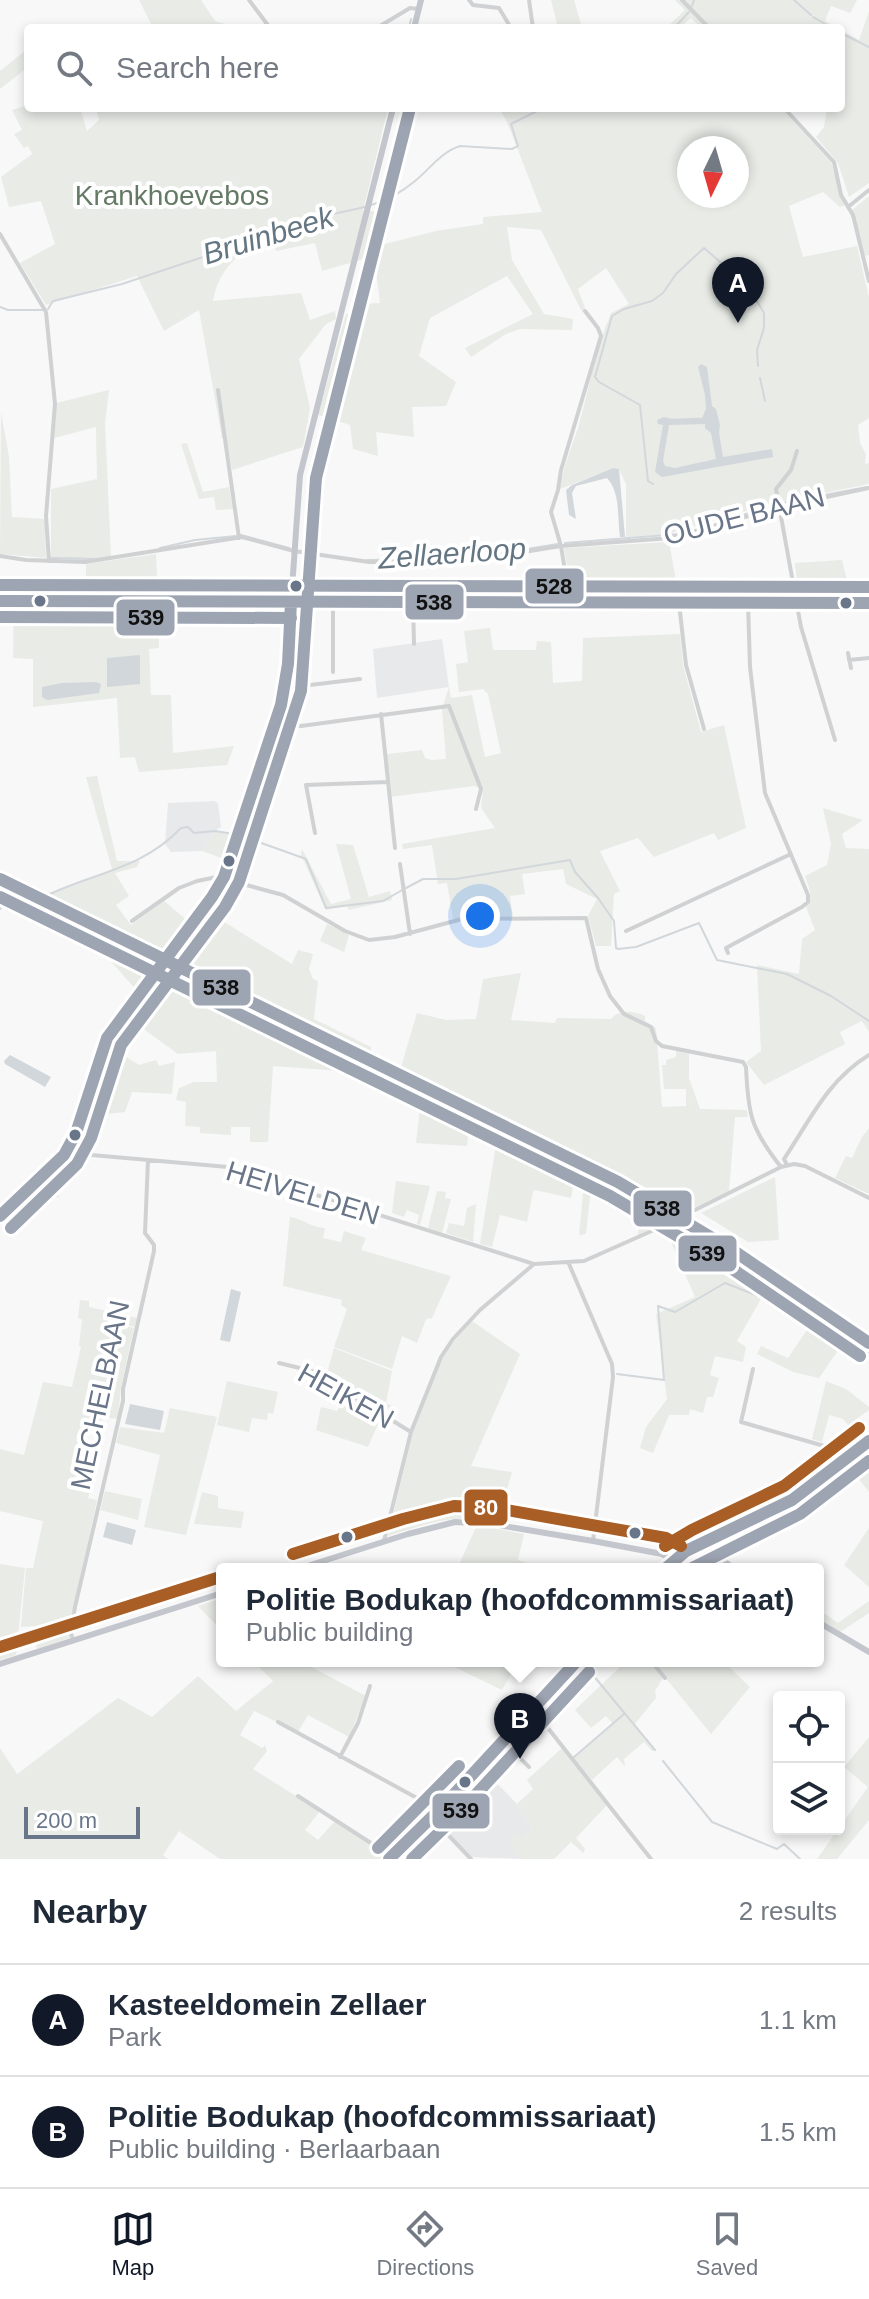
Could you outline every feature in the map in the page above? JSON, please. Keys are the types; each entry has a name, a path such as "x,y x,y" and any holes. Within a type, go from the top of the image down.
{"main road":[{"path":"0,879 562,1154 678,1219 867,1341"}],"street":[{"path":"249,0 267,24"},
{"path":"415,24 421,0"},
{"path":"469,0 473,5 499,8 509,24"},
{"path":"529,0 532,24"},
{"path":"682,0 705,24"},
{"path":"383,24 410,8 419,9"},
{"path":"0,1216 57,1163 68,1148 76,1133 107,1038 224,877 285,688 300,475 392,112"},
{"path":"788,112 832,160 841,195 853,215 869,281"},
{"path":"848,207 869,190"},
{"path":"0,234 45,308 47,321 55,404 46,516 49,561"},
{"path":"862,253 869,252"},
{"path":"571,603 561,546 550,509 601,336 585,311"},
{"path":"218,390 239,538"},
{"path":"797,451 791,470 776,489 801,627 835,740"},
{"name":"OUDE BAAN","path":"0,556 49,561 104,560 239,538 294,551 380,563 467,561 561,546 671,538 780,507 869,488"},
{"path":"0,601 869,603"},
{"path":"333,602 333,672"},
{"path":"413,602 414,644"},
{"path":"679,603 686,665 704,729"},
{"path":"728,953 726,948 808,902 808,895 765,793 750,667 748,603"},
{"path":"848,653 851,668"},
{"path":"849,660 869,658"},
{"path":"285,688 360,679"},
{"path":"277,719 286,725 301,726 449,706 481,789 476,809"},
{"path":"381,714 395,848"},
{"path":"315,833 306,785 388,782"},
{"path":"627,931 791,854"},
{"path":"400,864 410,934"},
{"path":"132,921 179,888 197,881 224,877 283,895 361,938 378,940 462,919 586,918 601,979 624,1014 651,1027 656,1041 662,1046 743,1062 746,1067 749,1114 770,1153 784,1166"},
{"path":"784,1166 784,1159 828,1090 869,1055"},
{"name":"HEIVELDEN","path":"68,1148 80,1154 228,1167 534,1264"},
{"name":"MECHELBAAN","path":"73,1640 71,1633 75,1607 154,1251 154,1245 145,1233 148,1160"},
{"path":"695,1210 784,1166 800,1164 869,1198"},
{"path":"534,1264 569,1264 601,1254 678,1219"},
{"name":"HEIKEN","path":"384,1541 411,1432 436,1368 453,1339 480,1310 534,1264"},
{"path":"569,1264 612,1364 593,1542"},
{"name":"HEIKEN","path":"279,1363 312,1371 411,1432"},
{"path":"753,1369 741,1422 852,1454"},
{"path":"670,1563 699,1544 792,1500 869,1441"},
{"path":"316,1563 444,1523 470,1521 662,1554 673,1560"},
{"path":"699,1544 726,1563"},
{"path":"0,1664 216,1595"},
{"path":"824,1626 869,1652"},
{"path":"298,1796 390,1858 445,1804 572,1667"},
{"path":"656,1667 665,1678"},
{"path":"340,1757 358,1723 370,1686"},
{"path":"533,1709 651,1859"},
{"path":"278,1722 437,1809"},
{"path":"502,1740 529,1767"},
{"path":"430,1816 472,1859"},
{"path":"406,1843 419,1859"}],"shaded area":[{"path":"701,364 707,367 712,406 716,409 720,425 723,457 772,449 773,457 662,477 655,472 663,425 658,424 657,420 664,417 702,418 706,409 698,367","holes":["705,424 711,433 716,459 675,468 665,466 663,461 669,425"]},
{"path":"613,468 619,469 625,537 620,537 615,491 607,478 576,486 572,493 576,519 569,515 566,490"},
{"path":"442,639 449,687 377,698 373,649"},
{"path":"140,655 140,684 107,687 107,658"},
{"path":"101,684 99,693 47,700 42,697 42,687"},
{"path":"168,803 218,803 221,827 202,851 171,852 165,844"},
{"path":"10,1055 51,1077 45,1087 5,1064"},
{"path":"231,1289 241,1292 230,1342 220,1340"},
{"path":"130,1404 164,1411 160,1430 125,1424"},
{"path":"107,1522 136,1530 132,1545 103,1537"},
{"path":"485,1771 517,1804 532,1829 523,1839 523,1859 472,1857 439,1823"}],"green space":[{"path":"139,0 201,0 215,21 225,24 151,24"},
{"path":"551,0 574,0 581,24 557,24"},
{"path":"675,0 857,0 850,13 831,6 825,21 831,24 697,24 691,18 684,24 670,24 685,10"},
{"path":"869,11 869,183 849,197 838,163 816,137 824,127 826,112 845,112 845,32 859,40"},
{"path":"24,52 24,70 0,89 0,71"},
{"name":"Krankhoevebos","path":"24,106 24,112 81,112 87,131 99,120 97,112 387,112 363,211 375,211 373,231 383,233 385,244 436,231 483,224 483,217 542,212 501,112 785,112 831,162 846,205 840,207 823,192 789,206 803,257 857,246 869,297 869,418 858,425 860,443 866,454 865,464 869,463 869,484 774,503 667,534 626,537 626,484 619,469 613,468 560,489 605,327 611,313 629,304 606,268 578,289 585,308 582,312 541,230 507,227 512,260 544,314 573,319 572,330 520,329 506,334 471,357 465,348 533,314 507,276 430,318 419,356 456,382 446,406 412,407 414,437 376,432 378,456 353,449 350,425 318,415 346,314 354,315 363,304 380,303 374,256 322,271 315,243 276,251 272,238 233,261 220,278 213,301 301,293 310,320 335,311 336,319 326,324 299,359 310,408 303,447 232,470 226,438 222,438 199,310 164,331 137,276 46,305 20,263 55,244 41,201 9,207 1,177 32,154 14,134 22,130 12,110"},
{"path":"869,196 869,255 865,256 852,210"},
{"path":"109,390 105,424 111,557 89,561 51,559 51,489 97,479 96,427 54,438 57,403"},
{"path":"1,412 9,457 12,517 45,519 46,558 0,554"},
{"path":"187,443 203,492 229,487 233,509 216,510 214,497 199,499 181,444"},
{"path":"669,542 679,597 572,596 564,548"},
{"path":"156,554 158,596 86,596 86,564"},
{"path":"842,560 848,585 869,581 869,598 799,598 795,563"},
{"path":"14,606 158,607 159,648 149,649 151,695 171,695 173,753 234,746 227,765 139,772 135,757 120,758 117,698 33,707 33,659 13,658"},
{"path":"490,628 493,650 536,650 537,641 551,642 553,683 582,681 583,638 680,634 683,665 701,732 724,725 746,828 718,840 714,833 654,857 638,838 600,851 620,891 614,894 611,946 596,946 588,916 597,899 566,884 563,869 522,874 525,894 510,896 513,917 453,919 447,883 438,884 432,845 403,849 402,844 495,828 481,808 483,789 474,786 390,797 387,754 422,750 425,758 446,759 442,709 449,687 451,698 472,695 485,757 501,753 488,694 483,689 459,692 456,664 468,662 464,631"},
{"path":"97,776 117,861 140,861 137,867 115,873 129,896 116,905 131,925 164,901 189,922 164,956 41,895 76,885 112,869 86,777"},
{"path":"823,808 863,820 842,834 846,848 869,849 869,1032 862,1021 840,1032 845,1044 764,1085 746,1062 761,1051 757,965 799,974 802,939 815,930 806,907 810,896 805,876 827,865 831,844"},
{"path":"215,831 235,834 227,860 202,851"},
{"path":"336,844 353,845 369,897 390,891 392,900 349,910 347,906 326,910 301,855 302,849 331,904 351,899"},
{"path":"36,904 156,967 138,992 100,949 71,939 32,906"},
{"path":"221,920 292,964 298,950 313,954 309,969 313,979 318,981 314,1019 371,1047 368,1073 273,1066 268,1142 250,1142 250,1127 231,1127 231,1135 200,1133 200,1127 185,1126 186,1102 176,1100 179,1088 194,1082 217,1082 216,1051 178,1054 127,1017 165,965 263,1013 267,1008 169,959 188,933 209,941"},
{"path":"327,924 349,935 344,952 320,941"},
{"path":"521,973 511,1020 555,1023 557,1018 611,1019 623,1012 641,1014 656,1028 662,1107 686,1106 686,1089 664,1089 662,1065 676,1057 676,1050 689,1053 689,1078 700,1109 747,1110 748,1117 735,1117 729,1191 638,1235 640,1212 591,1187 586,1234 579,1235 585,1173 576,1171 571,1198 535,1190 527,1222 500,1215 492,1247 480,1244 496,1145 489,1144 485,1125 470,1119 467,1146 416,1143 421,1100 394,1091 417,1013 446,1020 476,1019 483,979"},
{"path":"106,1044 139,1065 156,1060 159,1066 175,1062 172,1094 132,1092 125,1112 87,1116 95,1086 108,1087 117,1082 116,1072 99,1066"},
{"path":"869,1128 869,1194 835,1178 846,1156 852,1158"},
{"path":"66,1155 69,1160 54,1175 59,1198 42,1189 28,1200 26,1197"},
{"path":"775,1177 779,1240 748,1242 701,1213"},
{"path":"396,1181 430,1186 420,1225 417,1224 419,1215 407,1210 404,1217 392,1213"},
{"path":"437,1191 446,1192 445,1198 451,1199 442,1233 428,1228"},
{"path":"476,1204 473,1242 446,1233 449,1223 464,1226 467,1208"},
{"path":"290,1217 325,1228 323,1238 341,1242 344,1231 366,1238 361,1250 451,1276 432,1318 426,1319 417,1343 402,1336 392,1369 334,1347 347,1309 341,1305 342,1300 283,1286"},
{"path":"677,1224 790,1297 783,1308 762,1297 737,1341 746,1347 743,1362 715,1356 710,1375 719,1378 713,1397 707,1397 703,1413 690,1409 689,1415 669,1415 653,1453 640,1448 646,1427 667,1399 656,1314 695,1297 665,1228"},
{"path":"80,1300 89,1301 89,1307 137,1318 135,1327 87,1316 134,1328 121,1387 118,1419 102,1417 98,1435 82,1432 75,1466 96,1472 88,1498 97,1500 70,1624 70,1638 37,1649 33,1626 21,1627 26,1568 33,1568 43,1521 0,1511 0,1449 24,1455 43,1382 72,1387 81,1347"},
{"path":"817,1315 848,1336 819,1378 793,1372 757,1354 761,1346 788,1358"},
{"path":"472,1321 520,1354 471,1466 512,1472 498,1522 454,1519 388,1536 413,1432 444,1353"},
{"path":"334,1348 392,1371 386,1403 392,1406 389,1417 326,1377"},
{"path":"227,1381 278,1392 273,1414 268,1413 267,1420 252,1418 249,1432 217,1425"},
{"path":"826,1381 846,1389 869,1410 848,1425 843,1419 829,1415 822,1442 812,1439"},
{"path":"346,1393 381,1417 368,1447 316,1430 321,1407 337,1411"},
{"path":"170,1408 217,1417 186,1535 144,1527 160,1455 116,1443 120,1427 164,1433"},
{"path":"860,1453 869,1462 869,1492 847,1464"},
{"path":"105,1491 142,1499 138,1520 100,1510"},
{"path":"202,1492 218,1496 218,1508 244,1512 241,1528 194,1524"},
{"path":"477,1525 524,1534 518,1560 528,1563 460,1563"},
{"path":"869,1528 869,1587 844,1565"},
{"path":"0,1564 25,1568 16,1655 0,1660"},
{"path":"216,1600 216,1625 198,1606"},
{"path":"869,1601 869,1613 840,1632 824,1622 824,1613 838,1623"},
{"path":"259,1667 311,1667 366,1696 349,1737 308,1715 298,1732 254,1711 240,1735 262,1748 265,1745 267,1751 253,1769 320,1811 305,1830 318,1840 335,1821 389,1855 385,1859 220,1859 179,1831 163,1855 168,1859 0,1859 0,1748 17,1774 118,1698 152,1717 198,1676 236,1711 273,1681"},
{"path":"454,1667 509,1667 513,1670 502,1690"},
{"path":"620,1667 654,1667 663,1678 655,1691 656,1698 634,1725 655,1750 652,1751 644,1742 624,1759 625,1767 617,1757 592,1780 573,1758 613,1724 606,1716 591,1728 575,1710"},
{"path":"657,1667 729,1667 750,1687 711,1734"},
{"path":"869,1737 869,1820 837,1859 817,1859 834,1835 845,1835 845,1819 868,1787 845,1766"},
{"path":"562,1748 607,1805 576,1838 585,1849 583,1853 571,1842 554,1859 522,1859 511,1846 513,1834 523,1839 532,1829 517,1804 533,1789 527,1780"}],"waterway":[{"name":"Bruinbeek","path":"692,6 694,0"},
{"name":"Bruinbeek","path":"794,0 811,15"},
{"name":"Bruinbeek","path":"678,24 689,12"},
{"name":"Bruinbeek","path":"813,17 825,24"},
{"path":"410,24 411,19"},
{"name":"Bruinbeek","path":"845,35 869,47"},
{"name":"Bruinbeek","path":"371,205 405,188 441,157 460,146 512,149 518,146 511,124 535,112"},
{"name":"Bruinbeek","path":"48,309 53,301 122,284 233,247 270,228 365,207"},
{"path":"653,484 648,481 640,405 595,377 612,316 652,301 663,293 676,274 704,248 748,286 764,313 764,328 757,350 758,366"},
{"name":"Bruinbeek","path":"0,307 8,310 42,310"},
{"path":"760,378 765,401"},
{"name":"Zellaerloop","path":"782,503 867,487"},
{"name":"Zellaerloop","path":"720,522 775,505"},
{"name":"Zellaerloop","path":"565,543 679,534"},
{"name":"Zellaerloop","path":"241,535 289,548"},
{"path":"160,548 195,540 236,536"},
{"name":"Zellaerloop","path":"367,560 471,558 558,544"},
{"path":"52,558 95,559"},
{"path":"42,894 50,894 136,861 181,828 188,827 194,833 215,831 234,834"},
{"path":"242,836 306,859 326,908 383,901 404,889"},
{"path":"406,888 423,879 456,879 570,860 575,872 614,921 616,948 636,947 699,923 717,960 787,974 831,996 869,1021"},
{"path":"0,909 11,899 28,907 37,903"},
{"path":"617,1374 664,1380 658,1306 675,1312 725,1283 771,1301 796,1302 869,1353"},
{"path":"586,1667 655,1750"},
{"path":"574,1757 624,1714"},
{"path":"663,1761 712,1822 777,1849 784,1844 800,1859"}],"transit line":[{"name":"539","path":"11,1228 77,1164 91,1138 121,1045 225,907 239,882 301,691 316,478 409,112"},
{"name":"528","path":"0,585 869,587"},
{"name":"538","path":"0,601 869,603"},
{"name":"538","path":"0,1216 64,1155 76,1133 107,1038 224,877 281,705 288,664 291,602"},
{"name":"539","path":"0,617 291,618"},
{"name":"538","path":"0,879 618,1182 734,1251 869,1343"},
{"name":"539","path":"0,897 610,1196 725,1264 860,1356"},
{"name":"80","path":"665,1546 784,1486 859,1428"},
{"name":"538","path":"672,1563 686,1551 792,1500 869,1441"},
{"name":"539","path":"702,1563 800,1514 869,1461"},
{"name":"80","path":"293,1554 454,1506 495,1508 666,1538 681,1546"},
{"name":"80","path":"0,1647 216,1578"},
{"name":"538","path":"389,1859 445,1804 571,1667"},
{"name":"539","path":"412,1859 457,1815 589,1672"},
{"name":"528","path":"378,1848 459,1766"}],"place":[{"name":"Kasteeldomein Zellaer","path":"738,323"},
{"name":"Politie Bodukap (hoofdcommissariaat)","path":"520,1759"}]}
